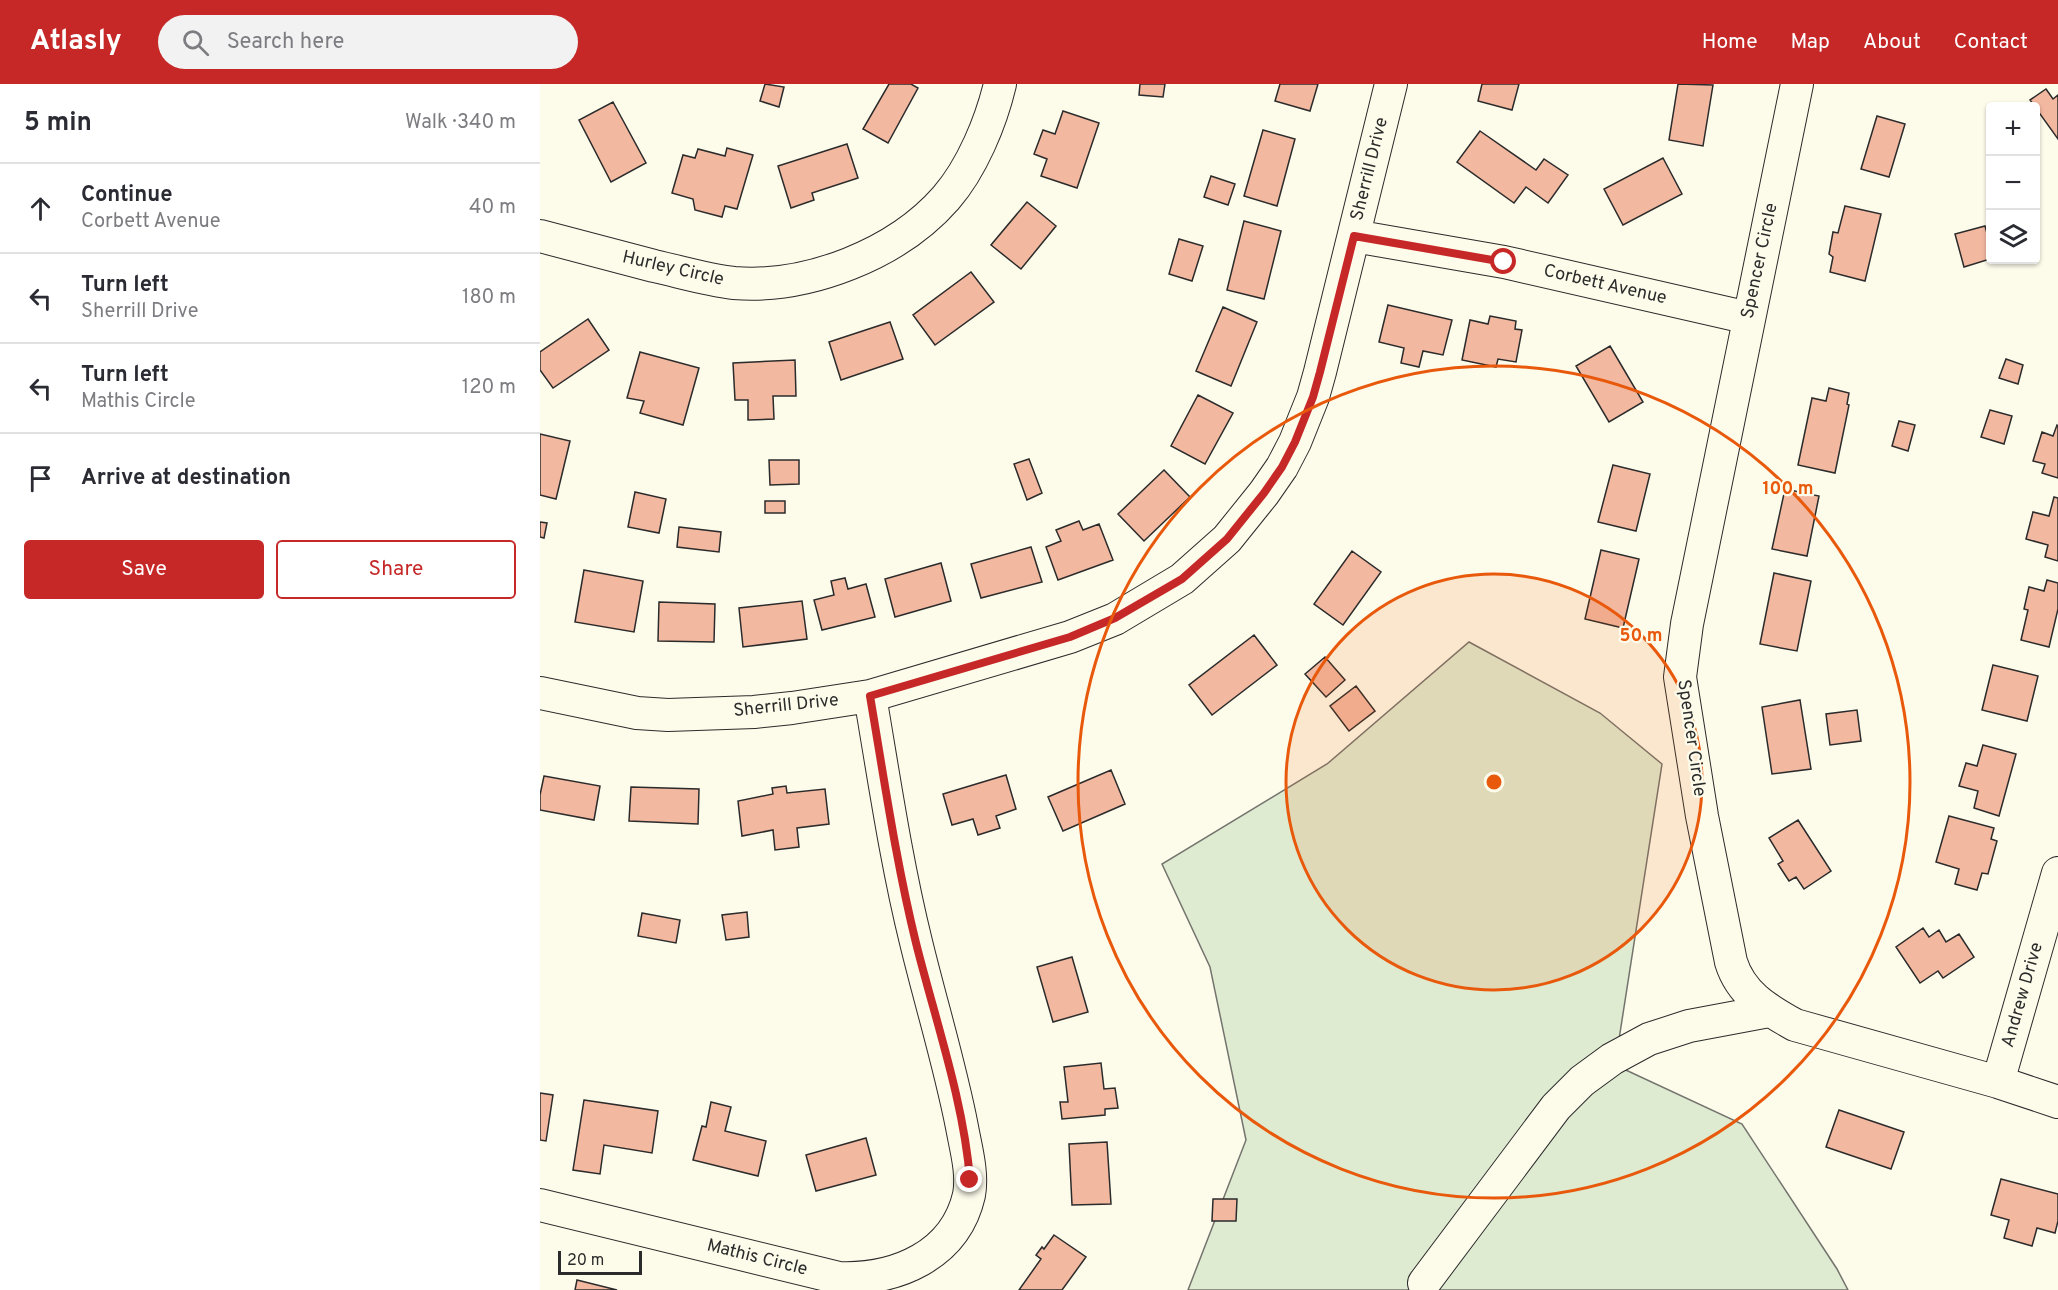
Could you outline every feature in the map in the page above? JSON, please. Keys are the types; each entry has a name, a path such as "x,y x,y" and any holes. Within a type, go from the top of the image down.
{"street":[{"name":"Hurley Circle","path":"540,236 705,279 734,283 798,280 830,272 886,246 923,220 947,197 984,133 1000,84"},
{"name":"Sherrill Drive","path":"540,693 637,713 668,715 754,712 870,696 1070,637 1115,618 1182,579 1227,539 1264,493 1282,467 1295,442 1318,380 1391,84"},
{"name":"Spencer Circle","path":"1797,84 1687,624 1680,677 1702,816 1731,962 1736,978 1750,995 1769,1011 1794,1026 1998,1082 2058,1101"},
{"name":"Corbett Avenue","path":"1354,236 1504,262 1749,318"},
{"name":"Mathis Circle","path":"540,1204 839,1278 874,1277 909,1267 935,1251 953,1230 969,1195 969,1164 952,1079 909,911 870,696"},
{"name":"Andrew Drive","path":"1998,1082 2058,873"},
{"path":"1424,1283 1556,1107 1582,1081 1612,1059 1649,1040 1689,1026 1769,1011"}],"green space":[{"path":"1469,642 1600,713 1662,764 1615,1065 1742,1124 1837,1269 1848,1290 1188,1290 1246,1140 1210,967 1162,864 1327,764"}],"building":[{"path":"765,84 784,87 779,107 760,101"},
{"path":"889,84 911,84 918,88 888,143 863,129"},
{"path":"1140,84 1165,84 1163,97 1139,95"},
{"path":"1280,84 1318,84 1310,111 1275,101"},
{"path":"1482,84 1519,84 1512,110 1478,101"},
{"path":"1678,84 1713,85 1703,146 1669,140"},
{"path":"2046,89 2053,99 2058,95 2058,139 2040,114 2040,102 2030,100"},
{"path":"613,102 646,163 611,182 579,120"},
{"path":"1063,111 1099,123 1077,188 1041,176 1047,159 1034,154 1043,130 1055,134"},
{"path":"1877,116 1905,124 1889,177 1861,169"},
{"path":"1263,130 1295,139 1277,206 1244,196"},
{"path":"1480,131 1536,170 1544,159 1568,175 1548,203 1526,187 1514,203 1457,162"},
{"path":"847,144 858,178 812,193 814,200 791,208 778,166"},
{"path":"727,148 753,155 737,209 725,206 722,217 695,210 693,199 672,193 683,155 695,158 698,149 725,156"},
{"path":"1663,158 1682,194 1623,225 1604,189"},
{"path":"1211,176 1235,184 1228,205 1204,197"},
{"path":"1027,202 1056,226 1021,269 991,245"},
{"path":"1845,206 1881,214 1865,281 1830,272 1833,257 1829,254 1833,232 1838,233"},
{"path":"1244,221 1281,231 1264,299 1227,290"},
{"path":"1985,226 1986,260 1964,267 1955,234"},
{"path":"1179,239 1203,246 1192,281 1169,274"},
{"path":"971,272 994,302 935,345 913,315"},
{"path":"1388,305 1452,320 1443,355 1423,351 1419,367 1401,363 1404,348 1379,342"},
{"path":"1223,307 1257,322 1231,386 1196,371"},
{"path":"1490,316 1516,321 1515,329 1522,330 1516,362 1498,359 1496,367 1462,360 1470,320 1488,324"},
{"path":"588,319 609,350 553,388 540,370 540,352"},
{"path":"890,322 903,359 841,380 829,342"},
{"path":"1610,346 1643,402 1609,422 1576,366"},
{"path":"640,352 699,368 683,425 640,413 644,401 627,398"},
{"path":"2006,359 2023,365 2018,384 1999,378"},
{"path":"795,360 796,396 773,396 774,419 748,420 748,400 735,400 733,363"},
{"path":"1829,388 1849,393 1847,404 1849,405 1835,473 1798,465 1812,398 1826,401"},
{"path":"1198,395 1233,413 1205,464 1171,446"},
{"path":"1990,410 2012,416 2004,444 1981,437"},
{"path":"1899,421 1915,425 1908,451 1892,446"},
{"path":"2057,425 2058,478 2042,473 2045,464 2033,461 2042,432 2053,436"},
{"path":"540,434 570,441 556,499 540,495"},
{"path":"1029,459 1042,493 1027,500 1014,464"},
{"path":"769,460 799,460 799,484 770,485"},
{"path":"1613,465 1650,474 1636,531 1598,522"},
{"path":"1164,470 1190,497 1144,541 1118,514"},
{"path":"1785,489 1819,496 1807,556 1772,549"},
{"path":"635,492 666,499 659,533 628,527"},
{"path":"2054,497 2058,498 2058,561 2045,557 2048,545 2026,539 2033,512 2049,516"},
{"path":"765,501 785,501 785,513 765,513"},
{"path":"1079,521 1083,530 1099,524 1113,560 1058,580 1046,547 1061,541 1056,530"},
{"path":"540,522 547,523 544,538 540,537"},
{"path":"679,527 721,532 719,552 677,547"},
{"path":"1031,547 1042,582 981,598 971,564"},
{"path":"1601,550 1639,559 1623,628 1585,619"},
{"path":"1352,551 1381,572 1343,625 1314,604"},
{"path":"941,563 951,601 895,617 885,579"},
{"path":"584,570 643,581 634,632 575,622"},
{"path":"1774,573 1811,581 1797,651 1760,644"},
{"path":"845,578 848,589 866,584 875,617 822,630 814,600 834,595 831,581"},
{"path":"2047,580 2058,583 2058,609 2049,647 2021,640 2028,610 2024,609 2029,587 2044,591"},
{"path":"802,601 807,639 743,647 739,608"},
{"path":"659,602 715,604 714,642 658,641"},
{"path":"1254,635 1277,665 1212,715 1189,685"},
{"path":"1325,657 1345,680 1326,697 1305,674"},
{"path":"1993,665 2038,676 2027,721 1982,710"},
{"path":"1356,686 1375,711 1349,731 1330,706"},
{"path":"1800,700 1811,769 1772,774 1762,707"},
{"path":"1857,710 1861,741 1830,745 1826,714"},
{"path":"1983,745 2016,754 1999,816 1974,808 1978,791 1959,786 1966,763 1977,766"},
{"path":"1111,770 1125,804 1063,831 1048,797"},
{"path":"1006,775 1016,809 996,816 1000,828 978,835 973,819 952,825 943,794"},
{"path":"544,776 600,786 594,820 540,810"},
{"path":"786,786 787,793 825,789 829,824 797,828 799,847 775,850 773,830 742,836 738,801 773,794 772,788"},
{"path":"631,787 699,789 698,824 629,821"},
{"path":"1949,816 1994,828 1991,839 1997,841 1988,874 1982,873 1977,890 1955,884 1959,869 1936,862"},
{"path":"1798,820 1831,871 1804,889 1796,877 1789,881 1778,864 1783,861 1769,838"},
{"path":"747,912 749,937 726,940 722,915"},
{"path":"642,913 680,920 676,943 638,936"},
{"path":"1923,928 1929,937 1939,930 1946,942 1959,934 1974,957 1943,978 1938,971 1920,983 1896,947"},
{"path":"1072,957 1088,1012 1053,1022 1037,967"},
{"path":"1101,1063 1104,1089 1115,1088 1118,1108 1105,1109 1105,1115 1062,1119 1060,1102 1068,1102 1064,1067"},
{"path":"540,1093 553,1095 546,1141 540,1140"},
{"path":"584,1100 658,1111 652,1153 604,1145 600,1174 573,1170"},
{"path":"711,1102 731,1107 725,1131 766,1141 758,1176 693,1160 702,1126 706,1127"},
{"path":"1839,1110 1904,1132 1891,1169 1826,1147"},
{"path":"866,1138 876,1175 816,1191 806,1155"},
{"path":"1107,1142 1111,1204 1072,1205 1069,1144"},
{"path":"2001,1179 2058,1194 2058,1221 2055,1233 2037,1228 2032,1246 2004,1238 2009,1220 1991,1215"},
{"path":"1213,1199 1237,1199 1236,1221 1212,1221"},
{"path":"1054,1235 1086,1257 1062,1290 1019,1290 1041,1259 1036,1255 1042,1247 1044,1249"},
{"path":"577,1280 617,1290 575,1290"}],"route":[{"path":"970,1180 969,1164 952,1079 916,941 903,880 870,696 1070,637 1115,618 1182,579 1227,539 1264,493 1282,467 1295,442 1313,397 1354,236 1504,262"}]}
